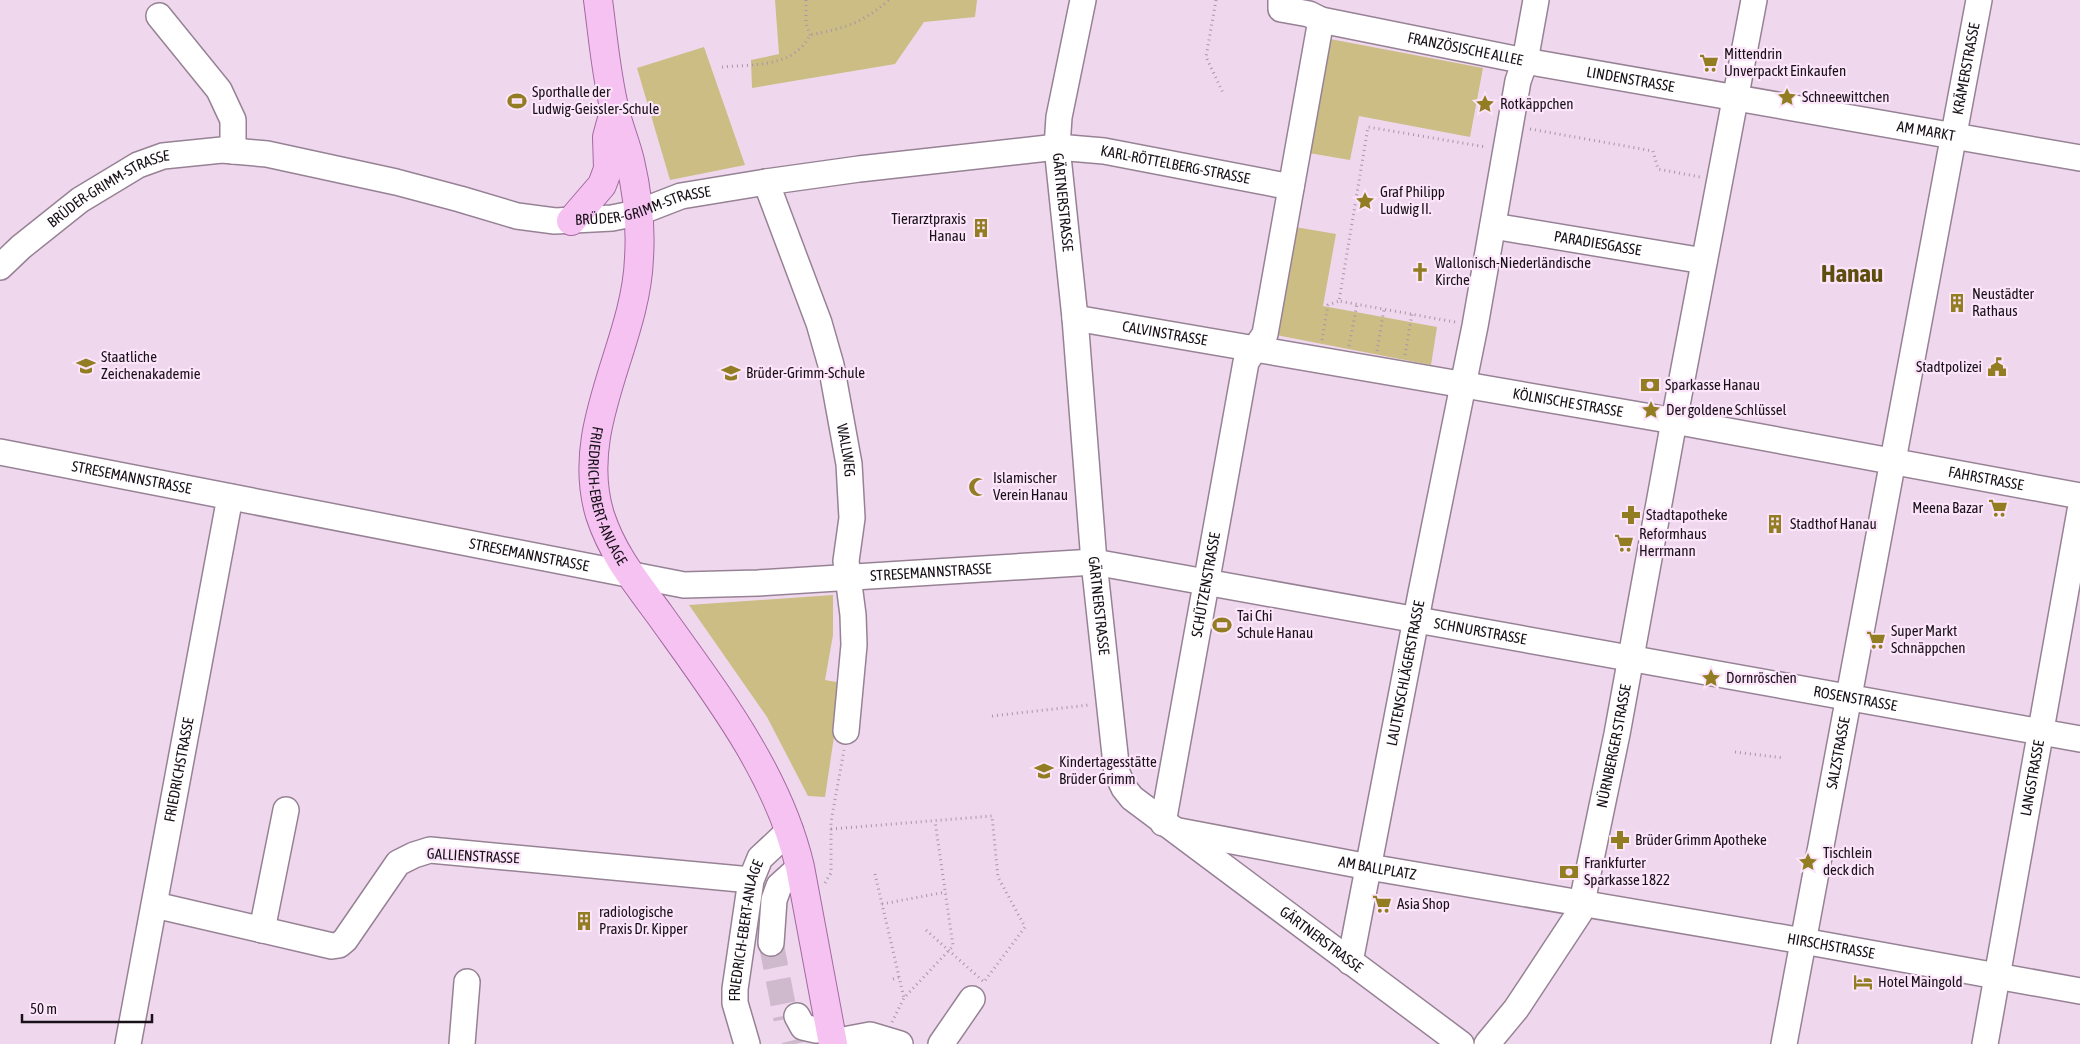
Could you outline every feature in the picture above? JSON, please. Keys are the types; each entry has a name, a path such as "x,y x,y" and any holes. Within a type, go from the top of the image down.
{"main road":[{"name":"FRIEDRICH-EBERT-ANLAGE","path":"598,0 614,111 630,163 637,213 639,256 636,291 598,425 594,470 600,514 616,553 741,732 784,814 790,830 807,898 832,1038"},
{"path":"571,221 602,185 605,178 608,169 607,137 614,111"}],"street":[{"name":"FRANZÖSISCHE ALLEE","path":"1282,0 1281,9 1309,14 1321,20 1525,61 1518,81 1463,386"},
{"path":"1525,61 1536,0"},
{"path":"1754,0 1674,421 1892,462"},
{"name":"KRÄMERSTRASSE","path":"1953,136 1979,0"},
{"name":"GÄRTNERSTRASSE","path":"1081,9 1059,117 1057,147 1075,318 1094,562 1117,773 1124,788 1132,798 1461,1044"},
{"path":"158,16 220,90 233,120 233,151"},
{"path":"1321,20 1265,334 1255,349 1463,386"},
{"name":"LINDENSTRASSE","path":"1525,61 1735,99"},
{"name":"AM MARKT","path":"1735,99 1953,136 1892,462"},
{"path":"1953,136 2080,158"},
{"name":"BRÜDER-GRIMM-STRASSE","path":"0,267 21,247 80,200 138,165 163,156 205,151 267,154 396,182 460,198 517,216 571,221 612,218 637,213 681,196 766,182 859,169 1057,147"},
{"name":"KARL-RÖTTELBERG-STRASSE","path":"1057,147 1104,151 1291,187"},
{"name":"WALLWEG","path":"766,182 819,323 831,365 849,464 852,518 846,561 853,615 854,645 846,731"},
{"name":"PARADIESGASSE","path":"1493,226 1704,261"},
{"name":"CALVINSTRASSE","path":"1075,318 1255,349"},
{"name":"SCHÜTZENSTRASSE","path":"1168,826 1246,362 1255,349"},
{"name":"KÖLNISCHE STRASSE","path":"1463,386 1674,421"},
{"name":"LAUTENSCHLÄGERSTRASSE","path":"1350,962 1463,386"},
{"name":"NÜRNBERGER STRASSE","path":"1487,1044 1516,1009 1580,912 1617,734 1674,421"},
{"name":"STRESEMANNSTRASSE","path":"0,452 684,586 1094,562"},
{"name":"FAHRSTRASSE","path":"1892,462 2080,496"},
{"name":"SALZSTRASSE","path":"1784,1044 1892,462"},
{"name":"FRIEDRICHSTRASSE","path":"128,1044 230,497"},
{"name":"LANGSTRASSE","path":"1985,1044 2080,511"},
{"name":"SCHNURSTRASSE","path":"1094,562 1630,658"},
{"name":"ROSENSTRASSE","path":"1630,658 2080,739"},
{"path":"260,929 286,810"},
{"name":"AM BALLPLATZ","path":"1168,826 1369,867 1582,903"},
{"name":"FRIEDRICH-EBERT-ANLAGE","path":"747,1044 735,1003 735,989 751,880 760,858 790,830"},
{"name":"GALLIENSTRASSE","path":"155,905 332,946 339,945 345,940 398,863 414,854 430,850 751,880"},
{"path":"775,940 774,900 779,886 800,867"},
{"name":"HIRSCHSTRASSE","path":"1582,903 2080,991"},
{"path":"462,1044 466,982"},
{"path":"941,1044 972,999"},
{"path":"793,1025 816,1030 832,1038 870,1035 900,1044"}],"path":[{"path":"722,67 772,62 790,57 804,47 810,35 806,24 806,0"},
{"path":"810,35 843,28 860,22 889,0"},
{"path":"1216,0 1206,57 1224,95"},
{"path":"1339,301 1368,127 1506,150"},
{"path":"1524,128 1654,151 1658,169 1721,172"},
{"path":"1318,360 1328,305 1339,301 1475,326"},
{"path":"1346,365 1357,304"},
{"path":"1374,370 1384,309"},
{"path":"1401,375 1412,314"},
{"path":"992,716 1109,703"},
{"path":"807,898 827,881 831,873 830,829 846,731"},
{"path":"1735,752 1784,758"},
{"path":"830,829 992,816 994,852 998,877 1009,901 1025,927 984,982 926,930"},
{"path":"875,874 882,911 904,998 954,946 935,821"},
{"path":"882,904 946,892"},
{"path":"893,978 899,977"}],"shaded area":[{"path":"775,0 977,0 975,17 924,22 895,64 752,88 751,60 779,54"},
{"path":"1330,39 1483,68 1470,137 1359,116 1350,160 1309,153"},
{"path":"704,47 745,165 670,180 637,68"},
{"path":"1295,227 1336,234 1323,306 1437,327 1431,365 1276,335"},
{"path":"833,595 833,635 825,680 842,683 825,797 808,796 767,717 689,605"}],"tunnel":[{"path":"771,943 786,1019"},
{"path":"794,1040 795,1044"}],"place":[{"name":"Mittendrin Unverpackt Einkaufen","path":"1709,63"},
{"name":"Schneewittchen","path":"1787,97"},
{"name":"Sporthalle der Ludwig-Geissler-Schule","path":"517,101"},
{"name":"Rotkäppchen","path":"1485,104"},
{"name":"Graf Philipp Ludwig II.","path":"1365,201"},
{"name":"Tierarztpraxis Hanau","path":"981,228"},
{"name":"Wallonisch-Niederländische Kirche","path":"1420,272"},
{"name":"Neustädter Rathaus","path":"1957,303"},
{"name":"Staatliche Zeichenakademie","path":"86,366"},
{"name":"Stadtpolizei","path":"1997,367"},
{"name":"Brüder-Grimm-Schule","path":"731,373"},
{"name":"Sparkasse Hanau","path":"1650,385"},
{"name":"Der goldene Schlüssel","path":"1651,410"},
{"name":"Islamischer Verein Hanau","path":"978,487"},
{"name":"Meena Bazar","path":"1998,508"},
{"name":"Stadtapotheke","path":"1631,515"},
{"name":"Stadthof Hanau","path":"1775,524"},
{"name":"Reformhaus Herrmann","path":"1624,543"},
{"name":"Tai Chi Schule Hanau","path":"1222,625"},
{"name":"Super Markt Schnäppchen","path":"1876,640"},
{"name":"Dornröschen","path":"1711,678"},
{"name":"Kindertagesstätte Brüder Grimm","path":"1044,771"},
{"name":"Brüder Grimm Apotheke","path":"1620,840"},
{"name":"Tischlein deck dich","path":"1808,862"},
{"name":"Frankfurter Sparkasse 1822","path":"1569,872"},
{"name":"Asia Shop","path":"1382,904"},
{"name":"radiologische Praxis Dr. Kipper","path":"584,921"},
{"name":"Hotel Maingold","path":"1863,982"}],"district":[{"name":"Hanau","path":"1852,273"}]}
